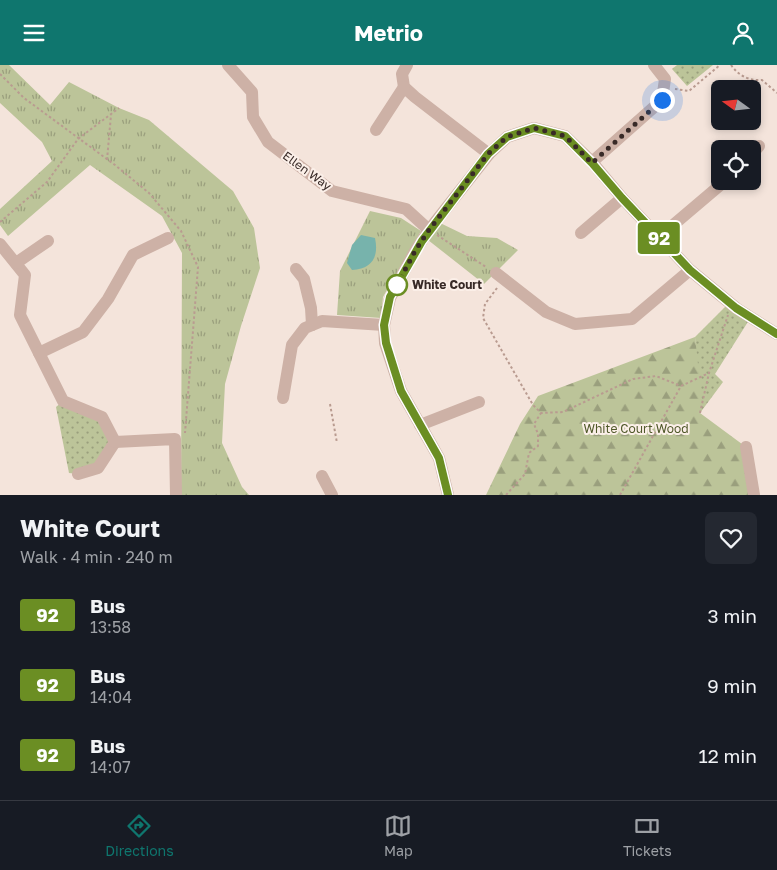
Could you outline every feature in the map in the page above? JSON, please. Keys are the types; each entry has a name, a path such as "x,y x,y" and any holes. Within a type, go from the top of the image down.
{"street":[{"name":"Ellen Way","path":"228,65 252,92 253,117 268,142 332,191 406,209 429,230"},
{"path":"407,65 402,74 404,87 488,154"},
{"path":"592,163 662,100 665,79 654,65"},
{"path":"376,130 404,87"},
{"path":"448,495 439,458 401,391 386,343 384,325 390,297 415,251 488,154 507,137 534,128 565,136 690,270 731,304 777,334"},
{"path":"659,237 714,190"},
{"path":"581,233 622,198"},
{"path":"39,353 83,331 108,299 133,255 168,238"},
{"path":"16,263 48,241"},
{"path":"0,244 25,275 20,315 63,401 102,417 115,442"},
{"path":"296,269 304,279 311,308 312,325"},
{"path":"500,276 546,312 575,323 632,319 690,270"},
{"path":"283,398 292,345 305,328 322,321 384,325"},
{"path":"420,425 479,402"},
{"path":"115,442 176,439 176,495"},
{"path":"78,475 98,468 115,442"},
{"path":"746,447 754,495"},
{"path":"322,476 332,495"}],"path":[{"path":"665,88 689,91 720,65"},
{"path":"731,65 736,72 750,81 762,80 777,93"},
{"path":"0,222 47,182 78,139 119,108"},
{"path":"107,160 111,115"},
{"path":"429,230 500,276 485,304 482,318 533,405 541,413 563,412 633,379 656,376 681,386"},
{"path":"700,413 708,373 731,304"},
{"path":"620,495 681,386 708,373"},
{"path":"330,404 337,443"},
{"path":"506,495 525,474 529,453 538,446 538,434 534,425 541,413"}],"green space":[{"path":"0,65 9,65 50,105 69,82 119,108 149,120 233,191 254,228 260,268 225,384 222,443 242,487 249,495 181,495 182,253 162,216 90,165 8,236 0,225 0,209 52,161 42,142 0,103"},
{"path":"677,65 713,65 687,86 672,69"},
{"path":"370,211 401,218 421,231 383,297 381,318 337,315 340,271"},
{"path":"436,221 467,236 497,238 518,250 484,284 428,240"},
{"path":"730,302 751,317 715,374 723,382 700,413 695,337"},
{"name":"White Court Wood","path":"695,337 702,401 700,413 746,447 754,495 486,495 520,424 538,396"},
{"path":"63,401 102,417 115,442 98,468 78,474 69,473 56,407"}],"water":[{"path":"361,235 375,238 375,256 365,267 352,270 347,263 352,245"}],"bus line":[{"name":"92","path":"448,495 439,458 401,391 386,343 384,325 390,297 415,251 488,154 507,137 534,128 565,136 690,270 736,308 777,334"}],"place":[{"name":"White Court","path":"397,285"}],"route":[{"path":"397,285 415,251 429,230 488,154 507,137 534,128 565,136 592,163 662,100"}]}
